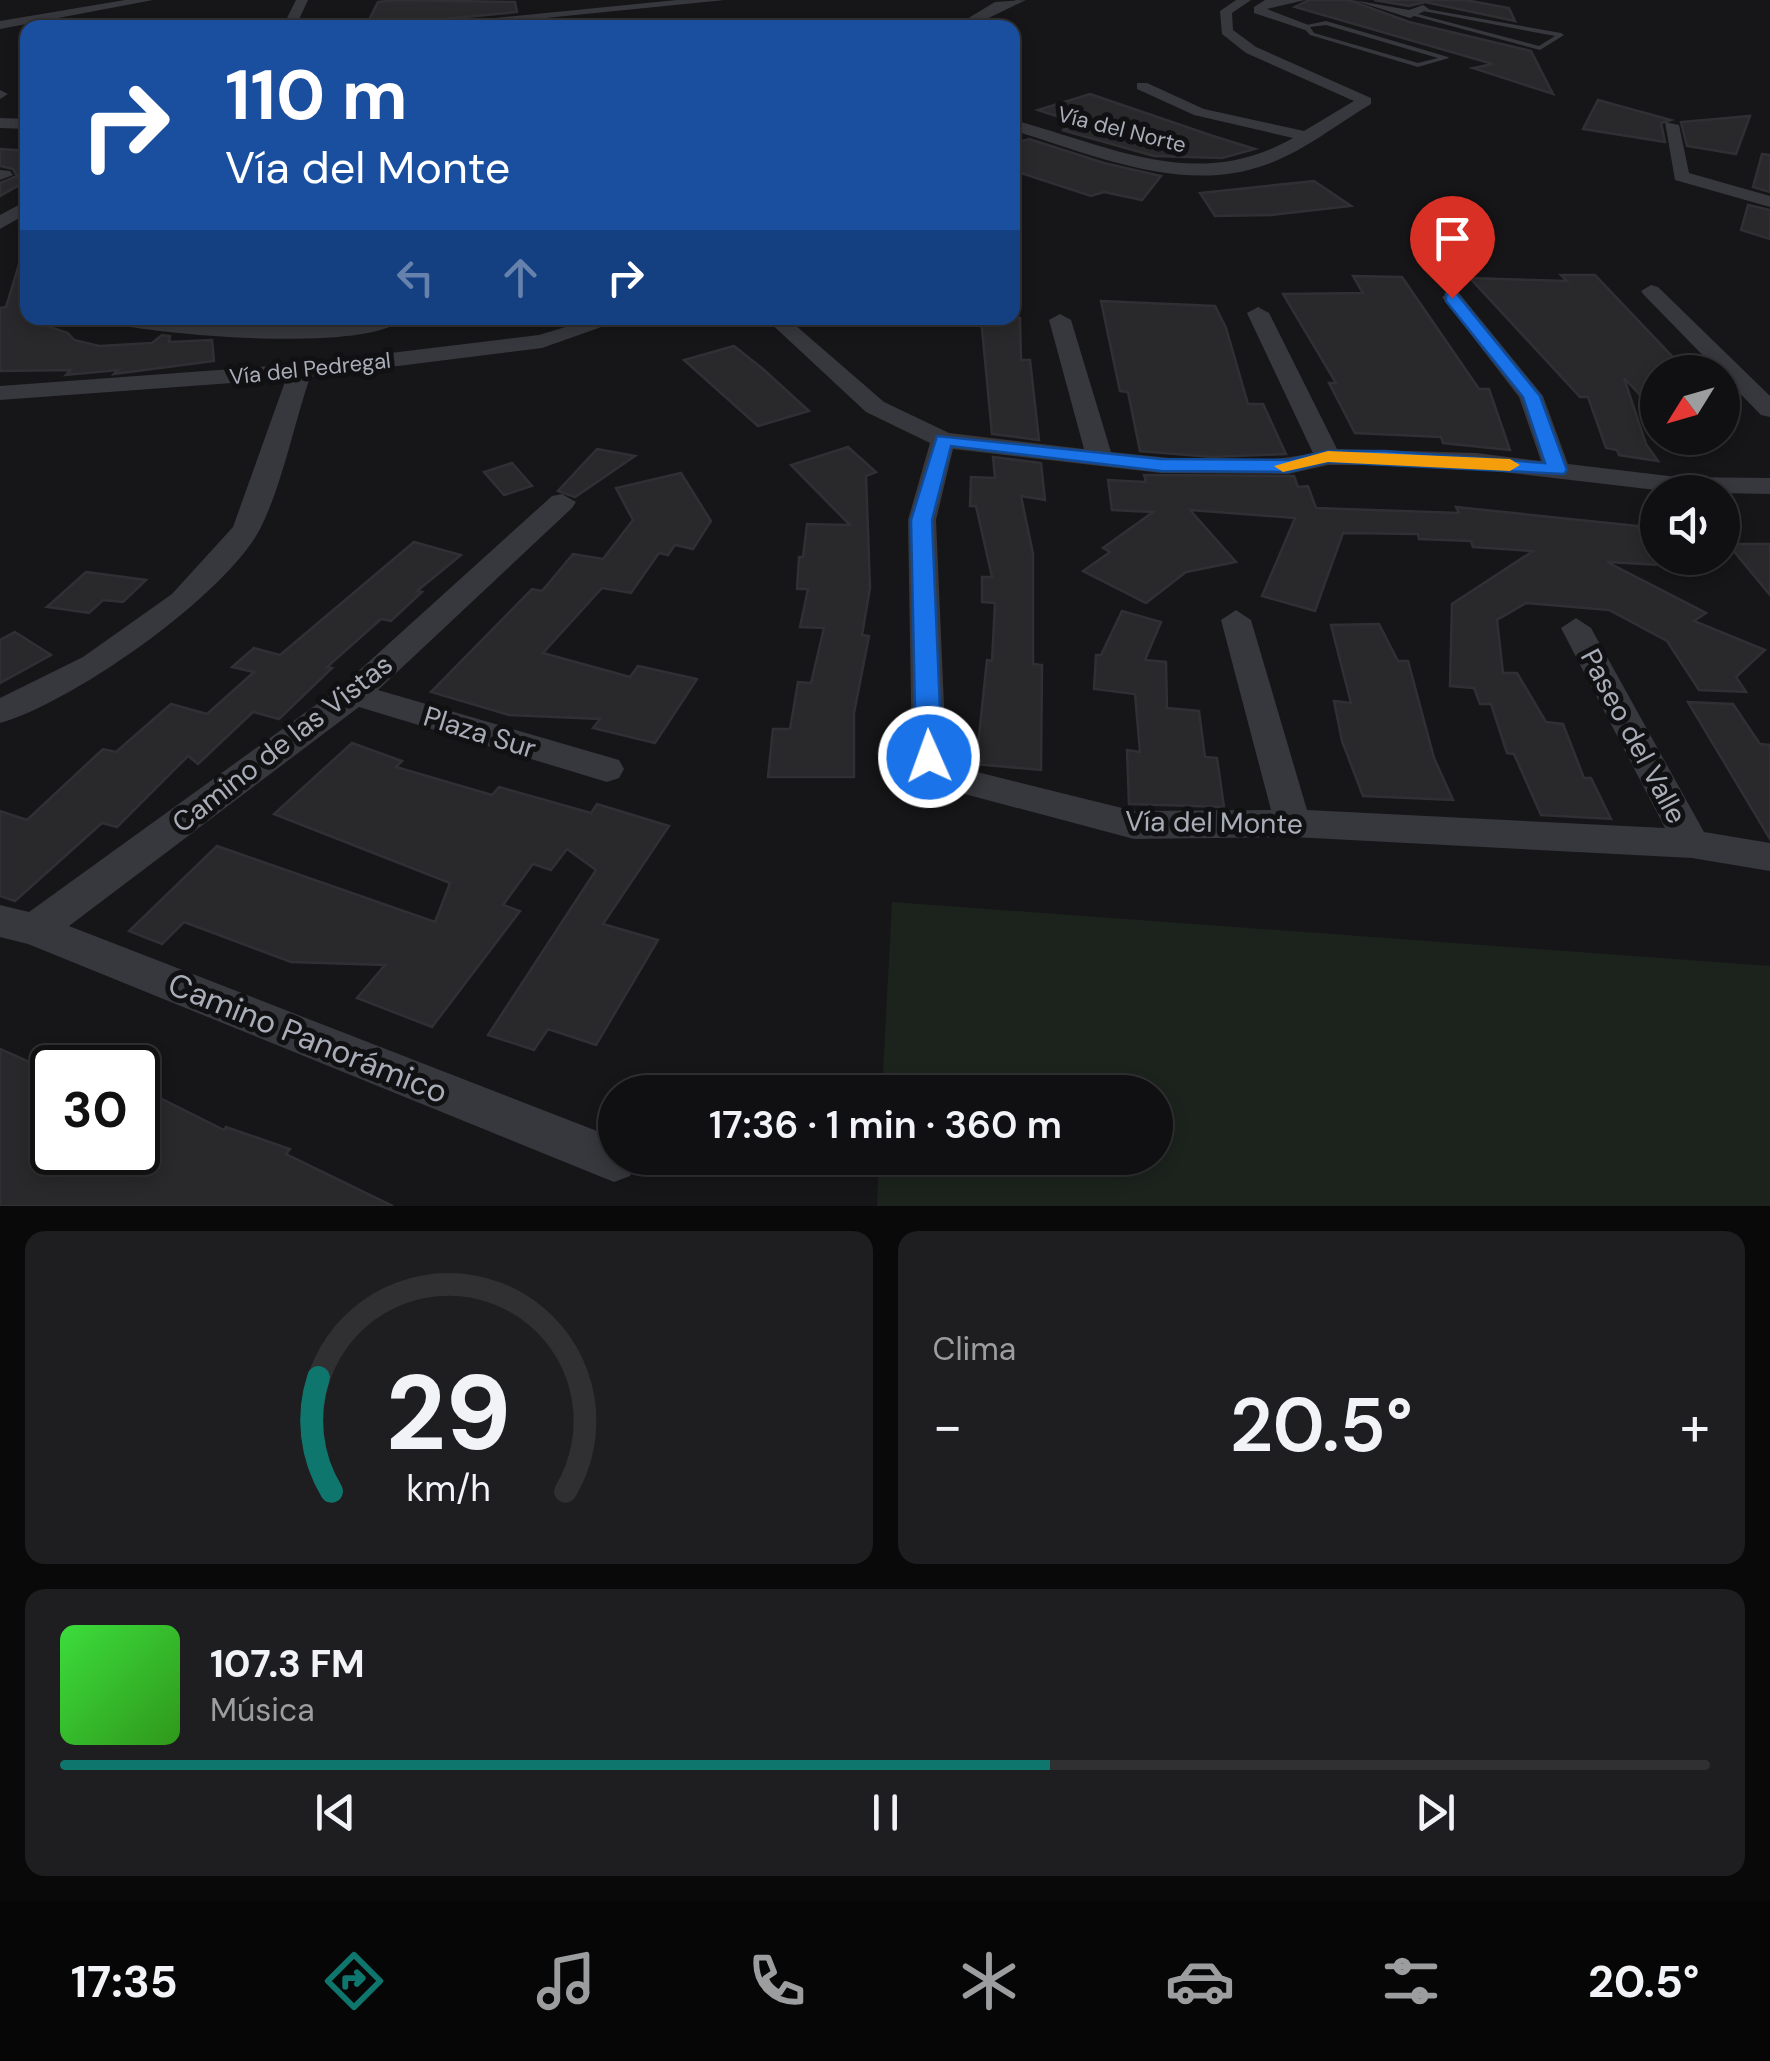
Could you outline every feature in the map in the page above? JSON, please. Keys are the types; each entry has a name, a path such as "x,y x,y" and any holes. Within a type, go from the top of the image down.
{"street":[{"path":"29,20 147,0"},
{"path":"561,20 719,0"},
{"path":"972,20 999,5 1018,0"},
{"name":"Vía del Norte","path":"1020,127 1147,163 1195,170 1260,162 1366,101 1251,50 1227,31 1226,11 1246,0"},
{"path":"1299,0 1266,4 1258,10 1305,26"},
{"path":"1359,0 1416,11"},
{"path":"424,20 429,13"},
{"path":"1142,86 1199,112 1302,136"},
{"path":"1671,124 1681,176 1770,202"},
{"path":"1650,292 1770,410"},
{"path":"1452,298 1531,396 1557,470"},
{"path":"1258,314 1328,456"},
{"path":"1060,320 1098,456"},
{"path":"169,325 249,336 316,334 360,325"},
{"name":"Vía del Pedregal","path":"0,393 300,371 542,341 593,325"},
{"path":"784,325 875,407 943,440 1161,465 1288,466 1328,456 1476,461 1678,486 1770,486"},
{"path":"0,712 94,664 183,600 246,528 300,371"},
{"name":"Vía del Monte","path":"943,440 922,520 929,757 958,780 1134,825 1293,823 1692,844 1770,857"},
{"name":"Camino de las Vistas","path":"17,926 354,694 562,502"},
{"path":"1236,620 1293,823"},
{"name":"Paseo del Valle","path":"1576,628 1692,844"},
{"name":"Plaza Sur","path":"354,694 606,769"},
{"name":"Camino Panorámico","path":"17,926 598,1154"}],"lane":[{"path":"1416,11 1561,35 1540,48 1416,11"},
{"path":"1326,24 1446,58 1418,65 1312,34 1305,26 1326,24"}],"shaded area":[{"path":"892,902 1770,966 1770,1206 877,1206 878,1175 1173,1175 1173,1075 883,1075"}],"building":[{"path":"1309,0 1349,0 1409,22 1531,51 1553,94 1473,68 1493,64 1295,7"},
{"path":"1374,0 1465,0 1509,8 1515,21 1425,2 1409,6"},
{"path":"378,2 515,2 517,12 434,20 369,20"},
{"path":"1090,94 1255,149 1222,158 1154,156 1062,130 1084,125 1038,110"},
{"path":"1598,100 1671,120 1661,123 1665,142 1583,129"},
{"path":"1750,116 1736,154 1687,146 1681,122"},
{"path":"1029,139 1161,176 1142,200 1104,192 1091,196 1020,173 1020,142"},
{"path":"0,149 20,150 20,185 0,196 0,183 17,176 13,169 0,166"},
{"path":"1762,154 1770,155 1770,192 1753,187"},
{"path":"1314,181 1351,206 1271,215 1215,216 1200,193"},
{"path":"1748,205 1770,210 1770,239 1741,230"},
{"path":"20,261 20,325 47,325 68,333 74,340 99,346 152,343 162,335 170,336 169,342 212,340 214,361 114,374 118,370 66,375 71,370 0,371 0,308 6,307"},
{"path":"1561,275 1595,275 1671,355 1640,355 1640,395 1624,378 1640,426 1640,455 1654,455 1658,461 1619,455 1617,450 1606,448 1588,397 1580,397 1470,278 1567,281"},
{"path":"1353,276 1402,277 1479,389 1489,389 1510,450 1443,443 1441,437 1355,433 1329,383 1336,383 1283,294 1363,293"},
{"path":"1101,301 1215,306 1226,328 1248,404 1263,404 1286,454 1212,457 1140,451 1128,392 1120,391"},
{"path":"1020,318 1021,360 1030,360 1039,440 992,434 982,325 1020,325"},
{"path":"734,346 809,411 758,426 684,360"},
{"path":"848,447 876,472 866,476 870,588 862,635 869,636 854,713 854,777 768,777 773,729 790,729 798,682 811,683 824,628 800,627 808,589 797,589 799,557 803,557 807,524 850,525 791,465"},
{"path":"597,449 635,456 575,497 558,491"},
{"path":"993,457 1041,463 1045,500 1021,496 1033,554 1033,664 1042,665 1041,770 976,764 987,660 992,661 995,603 982,602 982,577 992,577 976,506 970,506 971,477 995,478"},
{"path":"512,463 532,486 504,495 484,472"},
{"path":"681,473 711,521 693,549 675,545 668,555 659,553 631,593 602,588 543,653 630,677 638,666 697,679 655,743 593,728 600,719 509,715 431,692 532,589 542,591 573,554 603,559 633,520 616,488"},
{"path":"1144,475 1294,476 1298,487 1308,486 1316,508 1459,513 1456,507 1637,526 1640,564 1607,562 1706,613 1694,621 1765,650 1736,677 1746,692 1699,690 1667,641 1609,610 1526,603 1497,620 1503,673 1517,673 1546,722 1563,724 1584,778 1591,778 1611,819 1541,815 1514,754 1507,753 1491,704 1480,704 1474,688 1450,686 1452,604 1533,551 1473,547 1471,541 1419,539 1418,534 1343,533 1315,611 1262,596 1295,518 1190,510 1236,562 1186,572 1146,603 1083,571 1110,552 1103,548 1153,512 1112,510 1108,480 1146,482"},
{"path":"414,542 461,555 417,591 422,592 391,621 381,619 327,667 332,668 279,719 253,712 198,764 188,756 117,827 102,823 15,901 0,896 0,811 27,820 103,749 116,752 171,704 207,714 254,672 232,667 254,648 280,655"},
{"path":"1740,544 1770,544 1770,595 1740,559"},
{"path":"86,572 146,580 123,602 103,600 89,613 47,607"},
{"path":"1122,611 1161,622 1145,660 1166,662 1167,708 1199,711 1205,757 1217,758 1224,807 1129,804 1127,750 1140,752 1135,694 1094,689 1096,655 1101,655"},
{"path":"1379,624 1398,661 1408,661 1434,758 1453,800 1363,796 1342,741 1334,701 1351,703 1331,625"},
{"path":"15,632 51,655 0,683 0,640"},
{"path":"1688,702 1733,704 1760,744 1770,745 1770,839"},
{"path":"352,743 402,761 396,767 492,795 499,787 591,813 597,804 669,826 603,924 658,940 596,1045 548,1029 534,1050 488,1035 596,870 567,849 551,870 533,864 503,905 520,911 432,1027 357,998 385,965 291,962 184,922 162,944 129,931 217,846 435,922 450,883 274,814"},
{"path":"0,1049 30,1062 30,1175 160,1175 160,1098 224,1130 226,1127 290,1149 286,1154 393,1206 0,1206"}],"slow traffic":[{"path":"1283,466 1328,456 1510,465"}],"route":[{"path":"929,757 922,520 943,440 1161,465 1288,466 1328,456 1476,461 1557,470 1531,396 1452,298"}]}
